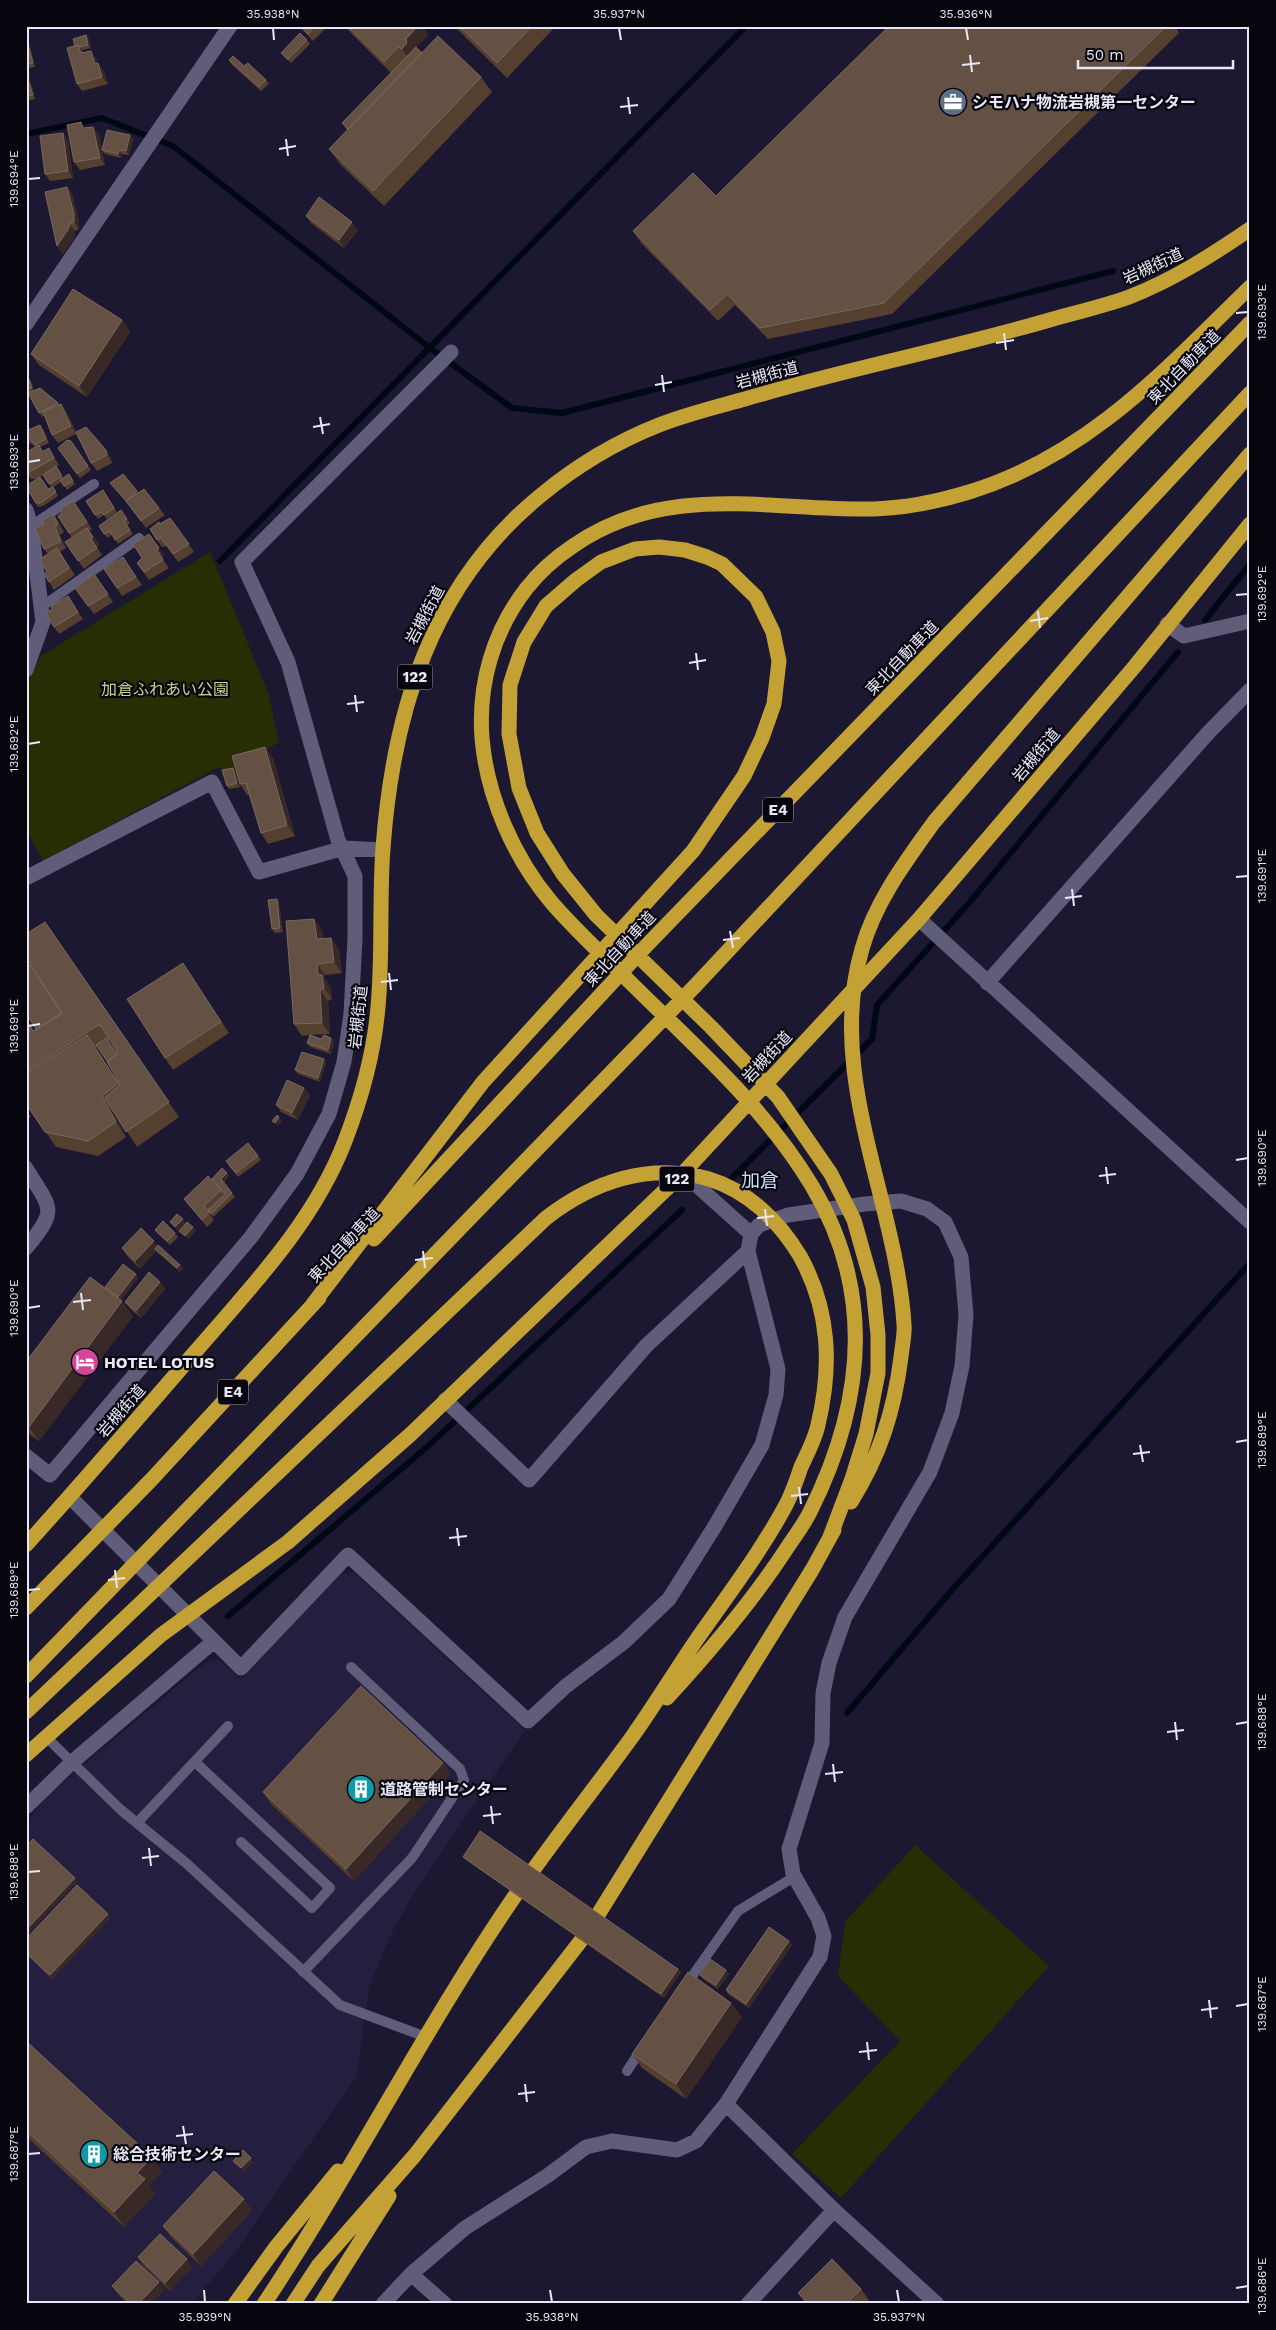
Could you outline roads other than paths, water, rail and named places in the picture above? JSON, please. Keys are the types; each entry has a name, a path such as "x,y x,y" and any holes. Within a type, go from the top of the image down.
{"highway":[{"name":"岩槻街道","path":"26,1545 70,1497 271,1265 310,1209 328,1178 356,1112 367,1078 374,1044 379,1002 382,850 398,734 412,684 428,643 451,600 477,563 507,526 538,497 577,468 619,442 664,423 777,389 1013,331 1129,297 1202,262 1250,229"},
{"path":"634,1733 710,1651 766,1579 809,1514 841,1436 853,1384 857,1338 848,1273 832,1227 813,1188 787,1148 728,1078 579,932 548,898 516,848 494,797 485,763 481,707 491,651 503,625 524,591 548,563 590,534 620,520 669,507 718,504 878,509 962,495 1006,480 1050,458 1117,413 1176,360 1250,287"},
{"name":"東北自動車道","path":"26,1608 152,1479 647,945 1250,323"},
{"path":"26,1676 695,986 1250,392"},
{"path":"293,2304 318,2266 415,2155 586,1934 812,1570 880,1450 897,1386 904,1326 896,1258 860,1108 851,1032 852,999 862,949 881,902 907,859 940,814 1250,454"},
{"name":"岩槻街道","path":"26,1755 160,1635 288,1542 411,1434 684,1173 920,919 1135,666 1167,624 1250,524"},
{"path":"313,1304 483,1082 693,851 744,776 762,738 774,704 779,661 773,632 756,597 722,564 685,550 659,547 635,549 601,562 576,580 546,606 524,642 510,685 508,734 519,788 537,833 563,874 596,915 711,1027 778,1097 831,1174 854,1220 869,1267 877,1327 878,1372 866,1434 830,1538"},
{"path":"26,1712 214,1531 546,1218 582,1194 603,1183 645,1173 670,1172 715,1181 752,1201 781,1228 807,1270 824,1314 827,1350 818,1427 788,1501 746,1571 634,1733 519,1890 426,2036 294,2259 264,2304"},
{"path":"235,2304 276,2247 370,2132"},
{"path":"321,2304 415,2155"}],"street":[{"path":"26,324 230,26"},
{"path":"26,1456 50,1475 252,1237 297,1174 324,1122 344,1062 351,1014 355,938 355,876 344,848 338,840 288,662 242,562 451,352"},
{"path":"26,510 31,526 43,622 26,670"},
{"path":"1167,624 1184,636 1250,621"},
{"path":"987,983 1208,733 1250,690"},
{"path":"26,878 212,782 259,872 344,848 382,850"},
{"path":"920,919 987,983 1250,1222"},
{"path":"26,1168 47,1202 49,1213 46,1224 26,1248"},
{"path":"684,1173 751,1234"},
{"path":"70,1497 241,1668 348,1555 528,1721 566,1686 624,1642 669,1599 715,1526 762,1444 776,1395 778,1369 748,1251 751,1234 758,1225 788,1215 864,1204 901,1202 927,1209 946,1222 961,1257 966,1315 962,1366 952,1413 930,1472 845,1617 829,1663 823,1693 822,1743 789,1850 794,1877 818,1918 824,1936 820,1957 726,2104 696,2141 677,2150 612,2141 586,2147 547,2176 465,2228 411,2274 383,2304"},
{"path":"445,1400 529,1480 646,1346 748,1251"},
{"path":"26,1807 71,1763 214,1641"},
{"path":"726,2104 834,2210 937,2304"},
{"path":"748,2304 834,2210"},
{"path":"411,2274 444,2304"}],"lane":[{"path":"31,526 94,484"},
{"path":"40,608 139,538"},
{"path":"302,1972 412,1858 464,1780 460,1769 351,1667"},
{"path":"137,1823 228,1726"},
{"path":"46,1737 71,1763 137,1823 186,1863 340,2005 426,2036"},
{"path":"195,1762 330,1888 312,1908 242,1842"},
{"path":"680,1993 738,1911 794,1877"},
{"path":"626,2071 647,2041"}],"waterway":[{"path":"220,561 746,26"},
{"path":"26,134 102,118 173,146 430,348 512,408 562,413 1113,271"},
{"path":"1205,620 1250,564"},
{"path":"726,1184 872,1039 877,1005 969,903 1178,652"},
{"path":"228,1616 427,1447 682,1210"},
{"path":"847,1713 951,1591 1250,1263"}],"place":[{"name":"シモハナ物流岩槻第一センター","path":"953,102"},
{"name":"HOTEL LOTUS","path":"85,1362"},
{"name":"道路管制センター","path":"361,1789"},
{"name":"総合技術センター","path":"94,2154"}],"district":[{"name":"加倉","path":"760,1180"}],"park label":[{"name":"加倉ふれあい公園","path":"165,689"}]}
